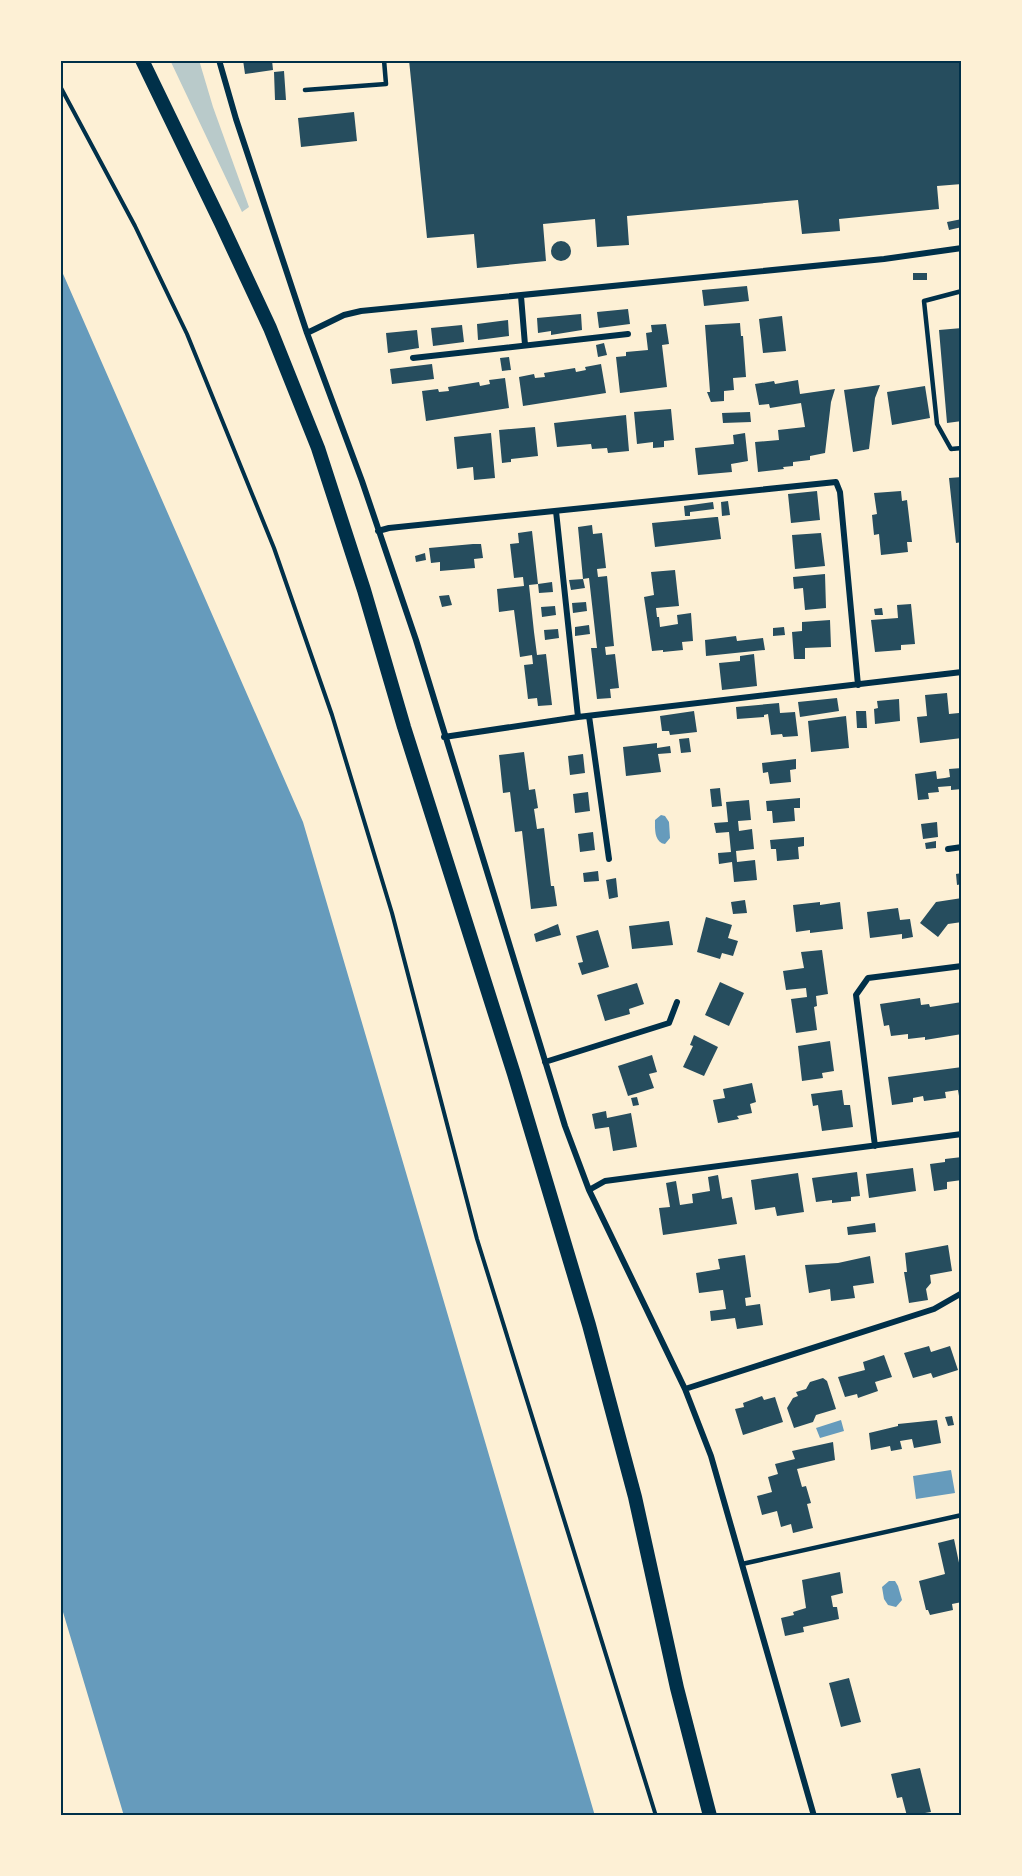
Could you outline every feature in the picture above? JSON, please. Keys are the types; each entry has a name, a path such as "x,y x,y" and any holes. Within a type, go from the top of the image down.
{"main road":[{"path":"135,60 154,87"},
{"path":"141,60 270,328 318,448 514,1074 589,1324 635,1497 677,1688 710,1816"}],"street":[{"path":"219,60 236,119 307,333 362,481 416,640 564,1126 589,1190 685,1389 711,1456 814,1816"},
{"path":"307,333 344,315 361,311 884,259 962,248"},
{"path":"521,296 525,345"},
{"path":"413,358 628,334"},
{"path":"378,531 389,528 836,482 840,492 858,685"},
{"path":"556,511 578,717"},
{"path":"444,737 578,717 962,672"},
{"path":"590,716 609,859"},
{"path":"948,849 962,847"},
{"path":"875,1146 856,995 868,978 962,966"},
{"path":"545,1062 669,1023 676,1002"},
{"path":"589,1190 605,1181 962,1134"},
{"path":"685,1389 934,1309 962,1293"}],"lane":[{"path":"304,90 386,84 384,60"},
{"path":"962,291 924,301 937,424 951,449 962,448"},
{"path":"742,1564 962,1515"}],"path":[{"path":"60,86 135,226 187,334 274,548 332,715 392,914 477,1239 656,1816"}],"shaded area":[{"path":"170,60 199,60 213,107 249,207 242,212"}],"water":[{"path":"60,267 303,822 595,1816 124,1816 60,1602"},
{"path":"661,815 665,816 669,822 670,838 665,844 659,841 655,831 655,820"},
{"path":"841,1420 844,1431 820,1438 816,1428"},
{"path":"951,1470 955,1493 916,1499 913,1476"},
{"path":"889,1581 895,1581 902,1600 896,1607 888,1605 884,1599 882,1587"}],"building":[{"path":"243,60 272,60 273,70 245,74"},
{"path":"409,60 962,60 962,184 937,186 939,209 839,219 840,231 802,234 798,200 627,216 629,245 597,247 595,219 543,224 546,261 477,268 474,234 427,238"},
{"path":"284,71 286,100 275,100 274,72"},
{"path":"354,112 357,141 301,147 298,118"},
{"path":"962,219 962,227 949,230 947,222"},
{"path":"557,241 565,241 571,247 571,255 565,261 557,261 551,255 551,247"},
{"path":"913,273 927,273 927,280 913,280"},
{"path":"747,286 749,301 704,306 702,290"},
{"path":"628,309 630,324 599,328 597,312"},
{"path":"581,314 582,330 551,335 551,331 538,333 537,318"},
{"path":"782,316 786,351 763,353 759,319"},
{"path":"508,320 509,336 478,340 477,324"},
{"path":"740,323 746,377 733,378 734,390 724,391 724,401 711,402 707,392 710,392 705,325"},
{"path":"666,324 669,344 662,345 667,387 620,393 616,357 626,356 626,352 648,350 646,333 652,332 651,325"},
{"path":"462,325 464,342 433,346 431,328"},
{"path":"962,328 962,421 947,423 939,330"},
{"path":"417,330 419,348 388,353 386,333"},
{"path":"604,343 607,355 598,357 596,345"},
{"path":"509,357 511,370 502,371 500,358"},
{"path":"432,364 434,379 392,384 390,369"},
{"path":"601,364 606,393 523,406 519,377 534,374 535,378 545,377 544,373 575,368 576,372 586,370 585,367"},
{"path":"505,378 509,408 426,421 422,391 438,389 439,392 449,391 448,387 479,382 480,386 490,384 489,380"},
{"path":"798,380 800,394 835,389 831,402 825,453 810,456 810,460 793,462 793,466 783,467 784,469 758,472 755,442 779,440 778,430 805,427 801,403 770,408 769,404 759,405 755,384 774,381 775,384"},
{"path":"880,385 875,398 869,449 853,452 844,390"},
{"path":"925,386 930,418 892,425 887,392"},
{"path":"671,409 674,440 664,441 664,447 653,448 653,442 637,444 634,412"},
{"path":"750,412 751,422 723,423 722,413"},
{"path":"626,415 629,451 608,453 607,448 592,449 591,444 557,447 554,423"},
{"path":"535,427 538,456 511,459 511,462 502,463 499,430"},
{"path":"491,433 495,478 474,480 473,467 457,469 454,437"},
{"path":"745,433 748,461 731,464 732,472 698,475 695,448 734,444 733,435"},
{"path":"962,477 962,542 956,543 949,478"},
{"path":"817,491 820,520 791,523 788,494"},
{"path":"901,491 902,501 907,500 912,542 907,542 908,552 881,555 879,534 874,535 872,515 877,514 874,493"},
{"path":"728,501 730,515 722,516 721,502"},
{"path":"713,502 714,509 690,512 690,516 685,516 684,506"},
{"path":"718,517 721,539 655,547 652,523"},
{"path":"592,525 593,534 602,533 606,568 597,569 598,577 607,576 614,646 605,647 606,655 615,654 619,688 610,689 611,698 597,699 591,648 597,648 589,578 583,579 578,527"},
{"path":"532,531 538,584 529,585 534,632 537,655 546,654 552,705 538,706 537,698 528,699 524,665 533,664 532,655 520,657 514,610 499,612 497,589 524,586 523,577 514,578 510,544 519,543 518,533"},
{"path":"821,533 825,566 795,569 792,535"},
{"path":"481,544 483,558 474,559 475,568 440,571 440,562 431,563 429,548"},
{"path":"425,553 426,560 416,562 415,556"},
{"path":"675,570 679,606 656,608 657,617 659,617 660,627 678,624 677,615 691,613 693,641 682,642 683,650 652,651 644,597 654,595 651,572"},
{"path":"825,574 826,608 805,610 803,588 794,589 793,577"},
{"path":"583,579 585,588 571,590 569,580"},
{"path":"552,582 553,592 539,593 538,584"},
{"path":"449,595 452,605 442,607 439,596"},
{"path":"586,602 587,611 573,613 572,603"},
{"path":"911,604 915,644 901,645 901,650 875,652 871,620 898,618 897,605"},
{"path":"555,606 556,615 542,617 541,607"},
{"path":"882,608 883,615 875,615 874,609"},
{"path":"830,620 831,647 805,648 805,659 794,659 792,632 802,631 802,622"},
{"path":"589,625 590,634 575,636 575,627"},
{"path":"784,627 785,635 773,636 773,628"},
{"path":"558,629 559,638 545,640 544,630"},
{"path":"736,636 737,641 763,638 765,650 706,656 705,640"},
{"path":"754,654 757,686 722,690 719,663 740,661 740,656"},
{"path":"947,693 949,714 959,713 962,738 920,743 917,717 927,716 925,695"},
{"path":"837,698 839,711 800,717 798,702"},
{"path":"899,699 900,721 875,724 874,709 878,708 877,701"},
{"path":"779,703 780,713 795,712 798,736 771,735 768,714 764,717 737,719 736,707"},
{"path":"694,711 697,732 670,735 669,731 662,731 660,716"},
{"path":"856,711 866,711 867,728 857,728"},
{"path":"846,716 849,748 811,752 808,721"},
{"path":"689,738 691,752 681,753 679,739"},
{"path":"657,743 657,748 670,746 671,753 658,754 661,772 626,776 623,747"},
{"path":"524,752 529,790 535,789 538,808 534,809 537,829 544,828 551,886 554,886 557,906 531,909 522,831 515,832 510,792 503,793 499,755"},
{"path":"583,754 585,773 570,775 568,756"},
{"path":"796,759 796,769 790,770 791,782 770,784 768,772 763,773 762,763"},
{"path":"962,768 962,789 951,790 951,786 938,787 939,792 928,793 929,799 918,800 915,774 936,771 937,779 945,778 950,777 949,769"},
{"path":"720,788 722,806 712,807 710,789"},
{"path":"588,792 590,811 575,813 573,794"},
{"path":"800,798 800,808 794,808 795,821 773,823 772,811 767,811 766,801"},
{"path":"749,800 751,820 738,821 739,831 752,829 754,849 736,851 737,862 755,860 757,880 734,882 732,862 719,864 718,853 731,852 729,832 716,833 714,823 728,822 726,802"},
{"path":"937,822 938,837 923,839 921,824"},
{"path":"593,832 595,850 580,852 578,834"},
{"path":"804,837 804,846 798,847 799,859 777,861 776,849 771,849 770,840"},
{"path":"936,841 936,848 926,849 925,843"},
{"path":"598,871 599,881 584,882 583,873"},
{"path":"962,873 962,884 957,885 956,874"},
{"path":"616,878 618,897 609,899 606,880"},
{"path":"962,898 962,922 948,924 938,937 920,923 936,902"},
{"path":"745,900 747,913 733,914 731,902"},
{"path":"820,902 820,905 840,902 843,929 810,933 810,930 796,932 793,905"},
{"path":"898,908 900,920 910,919 913,937 902,939 902,934 870,938 867,912"},
{"path":"706,917 732,925 728,938 738,941 733,956 722,953 720,959 697,952"},
{"path":"669,921 673,945 632,949 629,926"},
{"path":"558,924 561,935 536,942 534,934"},
{"path":"598,930 609,967 582,975 578,963 583,962 576,936"},
{"path":"822,950 828,994 816,996 817,1006 814,1007 817,1030 796,1033 791,999 807,997 806,988 786,990 783,971 804,968 801,952"},
{"path":"720,982 744,993 729,1026 705,1015"},
{"path":"637,983 644,1004 629,1009 630,1014 605,1021 597,995"},
{"path":"920,998 921,1005 929,1004 930,1007 962,1002 962,1034 925,1040 925,1037 908,1039 908,1034 891,1036 889,1025 884,1026 880,1004"},
{"path":"694,1035 718,1047 704,1076 683,1067 693,1046 690,1045"},
{"path":"830,1041 834,1071 822,1073 823,1078 802,1081 798,1046"},
{"path":"652,1055 657,1072 649,1074 654,1088 628,1096 618,1066"},
{"path":"962,1067 962,1096 959,1096 958,1090 945,1092 946,1098 924,1101 923,1096 913,1098 913,1102 892,1105 888,1077"},
{"path":"752,1083 756,1102 750,1104 752,1113 737,1116 739,1119 718,1123 713,1100 725,1098 723,1089"},
{"path":"842,1090 844,1105 850,1105 853,1127 822,1131 818,1105 813,1106 811,1094"},
{"path":"637,1097 639,1105 633,1106 631,1098"},
{"path":"606,1111 607,1118 631,1113 637,1147 613,1151 609,1127 595,1129 592,1114"},
{"path":"962,1157 962,1180 947,1182 947,1189 934,1191 930,1164"},
{"path":"913,1168 916,1191 869,1198 866,1174"},
{"path":"857,1172 860,1196 851,1197 851,1201 816,1202 812,1178"},
{"path":"798,1173 804,1212 777,1216 775,1207 755,1210 751,1180"},
{"path":"718,1175 722,1199 732,1197 737,1224 663,1235 659,1208 670,1207 666,1183 676,1181 680,1205 693,1203 692,1194 710,1191 708,1177"},
{"path":"875,1223 876,1232 848,1235 847,1227"},
{"path":"948,1245 952,1271 930,1275 931,1283 926,1289 928,1300 909,1303 904,1272 907,1272 905,1253"},
{"path":"745,1255 751,1297 745,1298 746,1306 760,1304 763,1325 737,1329 735,1318 711,1321 710,1311 726,1309 723,1290 699,1293 696,1273 720,1269 718,1259"},
{"path":"870,1256 874,1283 853,1286 855,1298 831,1301 830,1289 809,1293 805,1265 838,1263"},
{"path":"929,1346 931,1352 950,1346 958,1370 933,1378 931,1373 913,1378 904,1353"},
{"path":"884,1355 892,1377 875,1382 878,1391 858,1398 857,1394 845,1397 838,1377 865,1370 863,1362"},
{"path":"823,1378 827,1381 836,1409 816,1415 813,1422 794,1428 787,1408 793,1398 798,1396 796,1392 806,1389 810,1382"},
{"path":"762,1396 764,1400 775,1397 783,1422 743,1435 735,1409 744,1407 743,1403"},
{"path":"952,1416 954,1425 948,1426 945,1417"},
{"path":"937,1420 941,1443 914,1448 912,1439 900,1441 902,1449 891,1451 890,1446 871,1450 869,1433 898,1426 898,1424"},
{"path":"833,1442 835,1460 797,1469 802,1487 806,1486 811,1503 807,1504 813,1528 793,1533 791,1524 781,1527 777,1511 762,1515 757,1496 772,1492 768,1477 778,1474 775,1464 795,1459 792,1451"},
{"path":"954,1539 962,1577 962,1602 952,1604 953,1610 930,1615 926,1610 919,1581 945,1574 938,1543"},
{"path":"840,1572 843,1593 831,1596 833,1607 837,1607 839,1619 803,1627 804,1632 785,1636 781,1618 794,1615 793,1612 806,1608 802,1580"},
{"path":"849,1678 861,1722 841,1727 829,1683"},
{"path":"920,1768 931,1812 907,1816 902,1797 897,1798 891,1774"}]}
